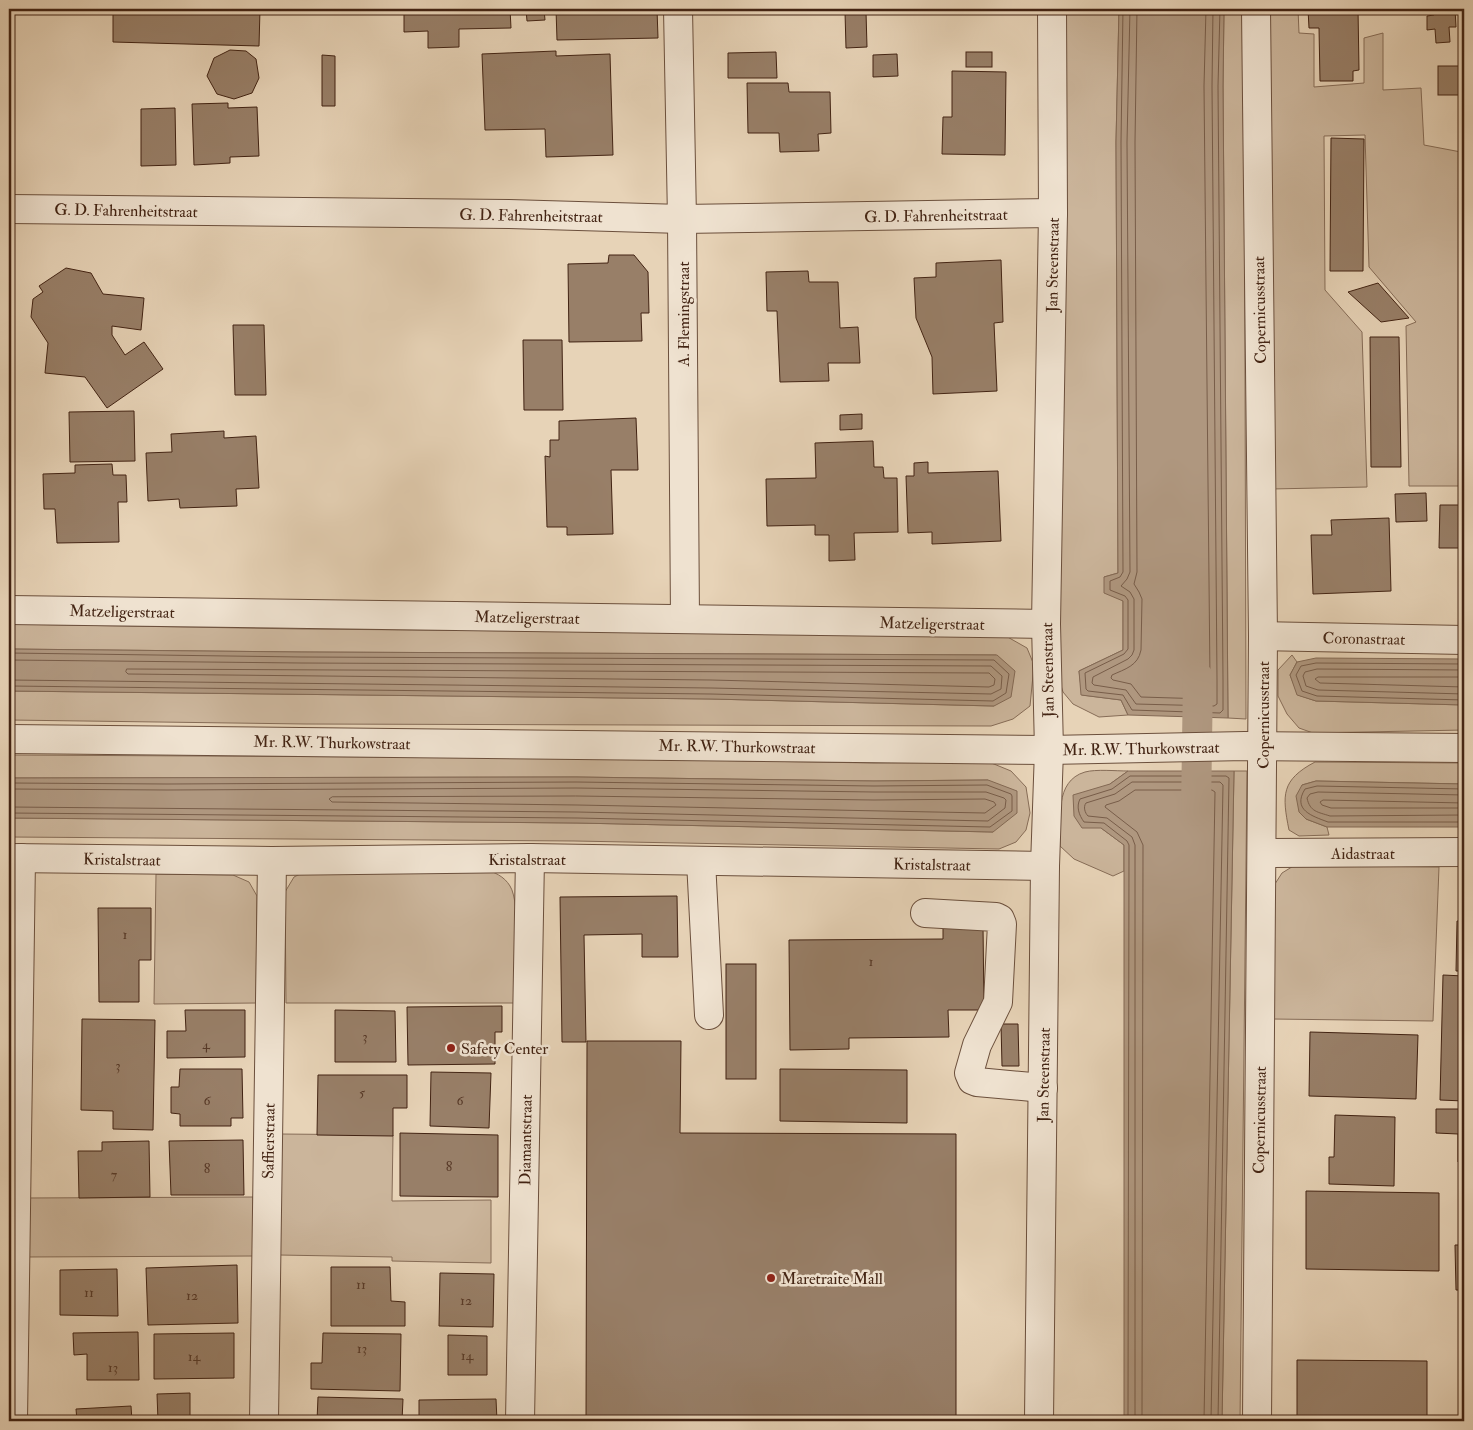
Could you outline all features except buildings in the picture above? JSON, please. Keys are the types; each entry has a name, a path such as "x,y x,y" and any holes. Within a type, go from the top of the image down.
{"street":[{"name":"A. Flemingstraat","path":"678,9 682,219 685,619"},
{"name":"Jan Steenstraat","path":"1039,1421 1045,866 1049,750 1046,624 1053,213 1052,9"},
{"name":"Copernicusstraat","path":"1256,9 1263,636 1254,746 1262,853 1257,1421"},
{"name":"G. D. Fahrenheitstraat","path":"9,209 509,214 682,219 1053,213"},
{"name":"Matzeligerstraat","path":"9,610 1046,624"},
{"name":"Coronastraat","path":"1263,636 1464,640"},
{"name":"Mr. R.W. Thurkowstraat","path":"9,739 1049,750 1254,746 1464,748"},
{"name":"Aidastraat","path":"1262,853 1464,852"},
{"name":"Kristalstraat","path":"15,858 272,861 530,858 1045,866"},
{"path":"13,1421 11,1367 15,858"},
{"name":"Diamantstraat","path":"520,1421 530,858"},
{"name":"Saffierstraat","path":"264,1421 272,861"},
{"path":"701,861 709,1015"},
{"path":"925,914 996,917 1000,919 1002,924 998,1002 977,1045 969,1073 972,1080 976,1082 1042,1088"}],"shaded area":[{"path":"1062,9 1119,9 1116,142 1118,573 1104,577 1123,601 1123,650 1079,671 1082,695 1121,700 1128,715 1099,717 1073,704 1063,692 1058,676"},
{"path":"1224,9 1244,9 1246,719 1228,718"},
{"path":"1267,9 1298,9 1299,33 1314,34 1314,87 1364,83 1364,38 1383,33 1383,90 1421,88 1424,145 1461,152 1462,194 1464,194 1464,486 1409,486 1406,326 1416,322 1369,267 1365,135 1324,136 1325,290 1362,332 1367,487 1271,489"},
{"path":"9,624 302,629 1004,635 1027,648 1034,665 1030,706 1013,719 991,726 306,724 9,720 9,691 711,699 994,706 1014,671 996,655 9,649"},
{"path":"1292,655 1297,662 1290,675 1298,695 1316,701 1464,705 1464,730 1313,733 1299,728 1287,714 1278,696 1278,670"},
{"path":"9,755 577,758 874,763 989,762 1011,771 1026,787 1030,813 1026,830 1016,842 999,849 574,841 9,837 9,818 577,823 993,832 988,780 874,781 576,777 9,778"},
{"path":"1315,762 1464,763 1464,784 1316,781 1302,785 1306,819 1327,827 1329,835 1299,836 1289,830 1285,798 1290,782 1296,775"},
{"path":"1100,770 1128,771 1110,784 1101,828 1124,845 1124,871 1113,876 1074,859 1060,846 1061,803 1068,784 1075,777 1085,772"},
{"path":"1234,771 1247,771 1240,1421 1222,1421"},
{"path":"1295,865 1439,867 1433,1021 1272,1019 1273,887 1282,873"},
{"path":"484,869 502,877 510,886 513,895 517,924 517,1003 286,1003 285,892 294,877 306,871"},
{"path":"156,874 233,875 249,882 257,896 256,1003 154,1004"},
{"path":"280,1134 393,1135 392,1201 491,1200 491,1263 392,1261 392,1257 279,1255"},
{"path":"253,1197 253,1256 25,1257 25,1198"}],"water":[{"path":"1119,9 1224,9 1228,718 1128,715 1121,700 1081,695 1079,671 1123,650 1123,601 1104,593 1104,577 1118,573 1116,142"},
{"path":"9,649 997,655 1015,671 1011,697 994,706 711,699 9,691"},
{"path":"1316,658 1464,659 1464,705 1316,701 1297,695 1290,675 1297,662"},
{"path":"1128,771 1234,771 1222,1421 1124,1421 1124,845 1101,828 1082,828 1074,816 1073,795 1110,784"},
{"path":"576,777 874,781 988,780 1017,791 1017,813 993,832 577,823 9,818 9,778"},
{"path":"1316,781 1464,784 1464,827 1327,827 1306,819 1299,812 1296,796 1302,785"}],"waterway":[{"path":"1196,811 1198,677"}],"place":[{"name":"Safety Center","path":"451,1048"},
{"name":"Maretraite Mall","path":"771,1278"}]}
